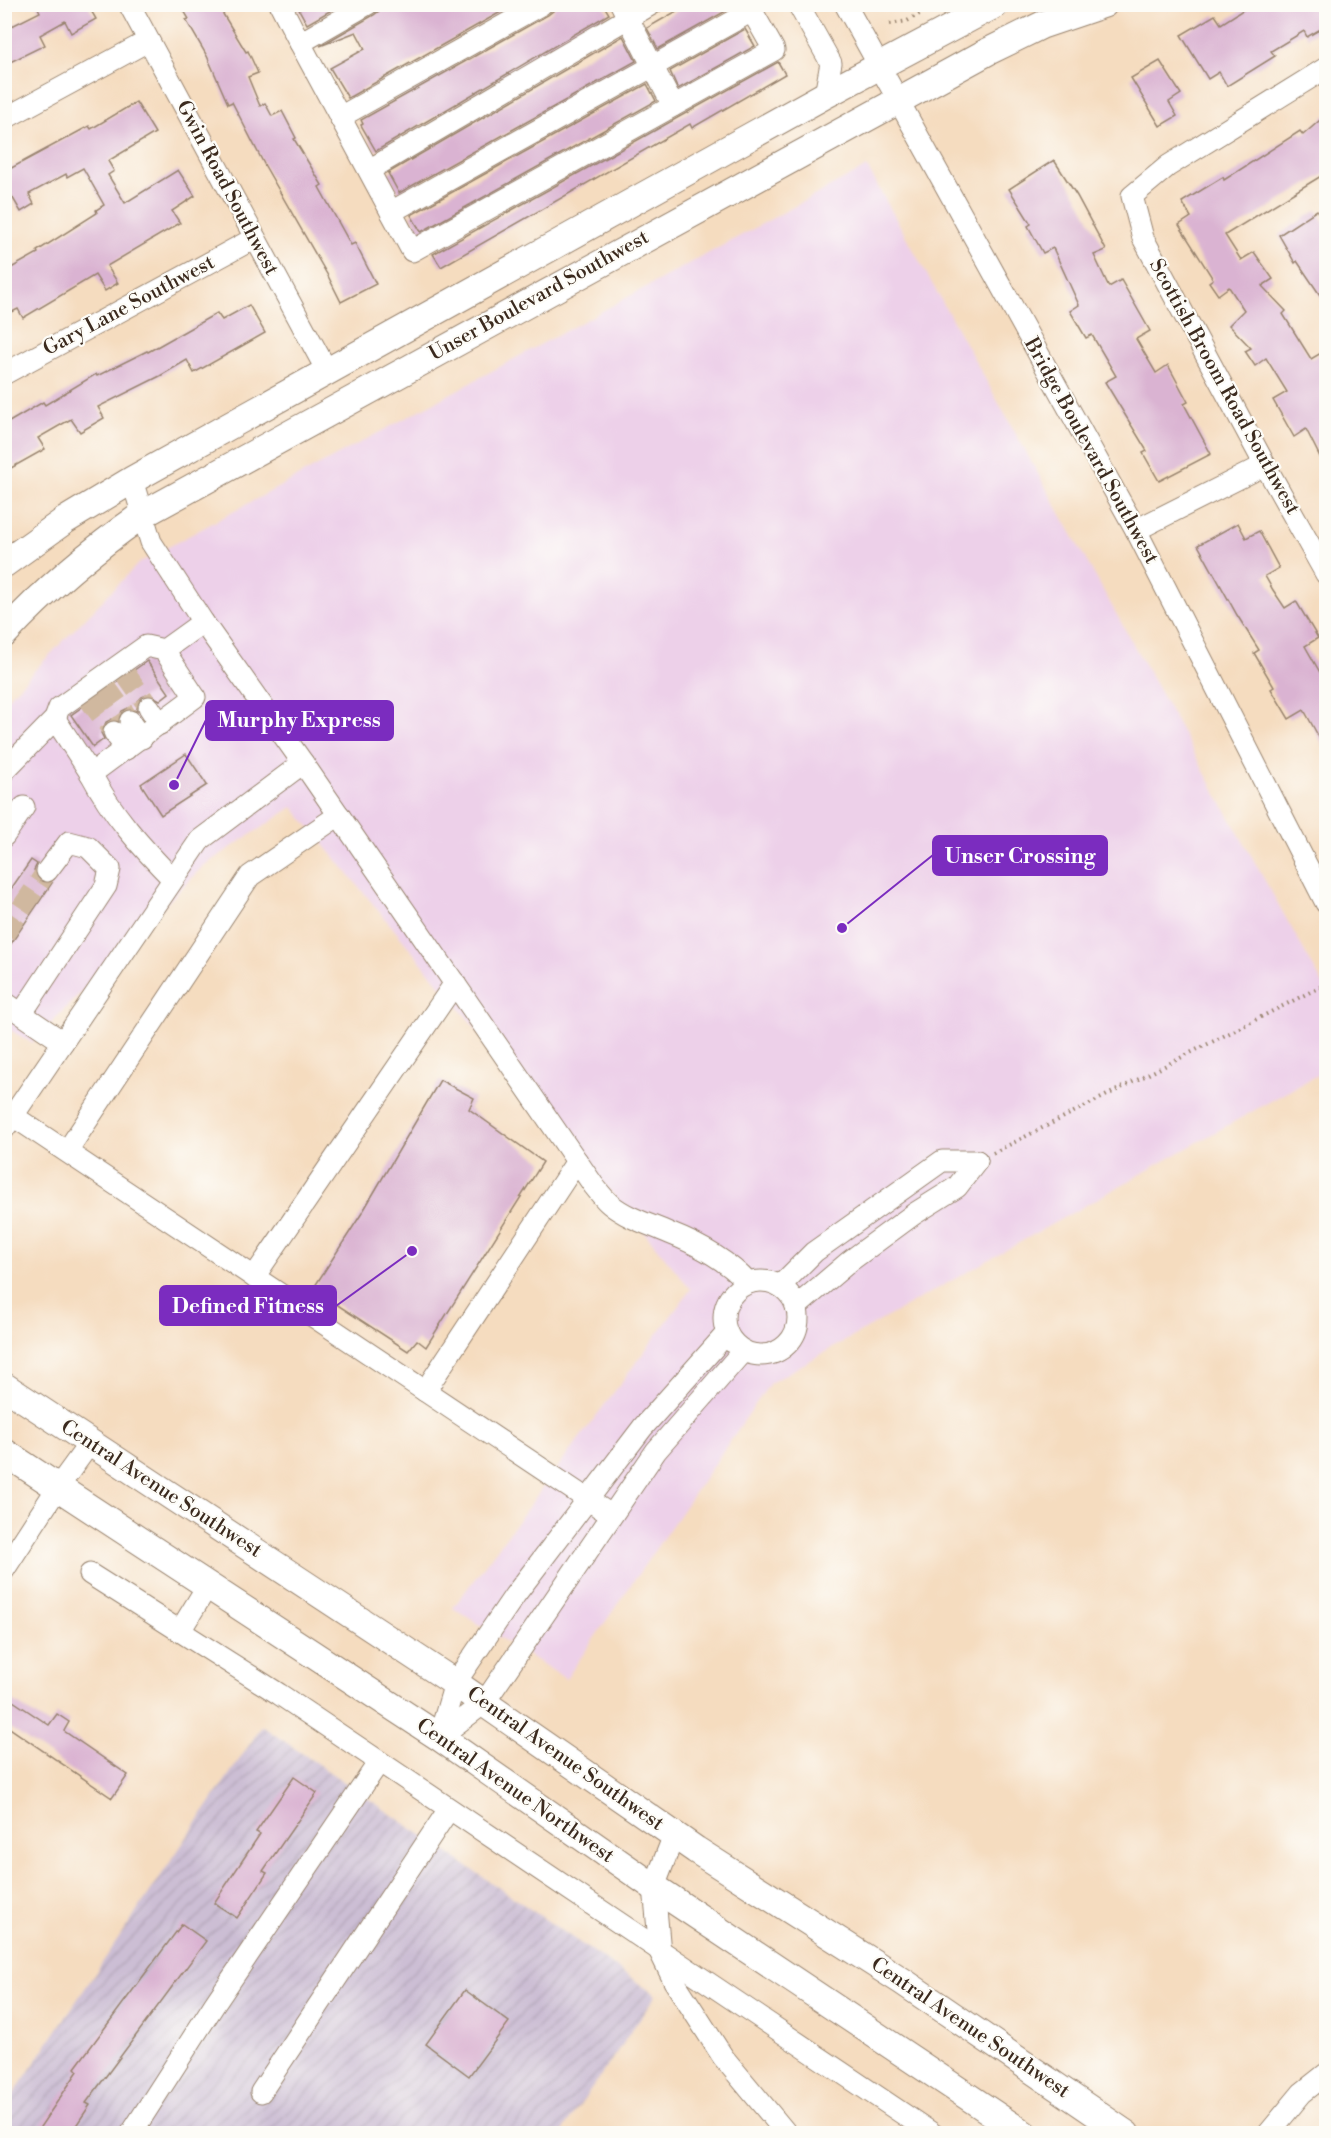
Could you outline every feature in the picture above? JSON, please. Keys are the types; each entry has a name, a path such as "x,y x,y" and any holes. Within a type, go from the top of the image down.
{"main road":[{"name":"Unser Boulevard Southwest","path":"4,564 64,521 132,480 825,95 996,4"},
{"name":"Unser Boulevard Southwest","path":"4,634 27,609 76,565 142,515 987,52 1042,25 1104,4"},
{"name":"Central Avenue Southwest","path":"4,1386 455,1683 674,1835 902,1981 1126,2133"},
{"name":"Central Avenue Northwest","path":"4,1452 439,1737 654,1887 1024,2133"}],"street":[{"name":"Gwin Road Southwest","path":"129,4 327,371"},
{"path":"280,4 300,43 369,170 391,212 412,251 774,50 750,8 653,66 391,212"},
{"path":"300,43 368,4"},
{"path":"340,117 542,4"},
{"path":"369,170 625,11 652,4"},
{"path":"798,4 831,63 825,95"},
{"name":"Bridge Boulevard Southwest","path":"845,4 897,102 1136,530 1326,903"},
{"path":"625,11 673,106"},
{"path":"4,119 148,41"},
{"name":"Scottish Broom Road Southwest","path":"1324,565 1265,465 1143,238 1132,196 1168,166 1326,68"},
{"name":"Gary Lane Southwest","path":"4,374 255,238"},
{"path":"1136,530 1265,465"},
{"path":"132,480 151,542 203,622 609,1204 637,1220 673,1234 736,1269 741,1288"},
{"path":"164,650 203,622"},
{"path":"4,771 55,719 59,708 85,694 121,669 146,646 164,650 195,697 155,715 128,735 90,774"},
{"path":"55,719 100,792 140,847 174,879"},
{"path":"303,763 200,840 63,1042 8,1118 67,1151 611,1515"},
{"path":"4,836 24,807"},
{"path":"67,1151 250,876 339,815"},
{"path":"47,871 69,843 88,847 110,869 106,886 13,1007 63,1042"},
{"path":"254,1277 454,983"},
{"path":"425,1391 577,1161"},
{"path":"780,1286 814,1252 942,1161 977,1161"},
{"path":"796,1306 850,1261 914,1214 957,1187 977,1161"},
{"path":"759,1281 780,1286 796,1306 798,1319 796,1332 780,1350 768,1355 755,1355 743,1351 733,1343 727,1333 724,1312 741,1288 759,1281"},
{"path":"439,1737 455,1683 515,1595 644,1427 727,1333"},
{"path":"439,1737 484,1703 656,1450 743,1351"},
{"path":"4,1570 58,1487 90,1443"},
{"path":"90,1574 279,1694 660,1952 933,2133"},
{"path":"180,1631 208,1586"},
{"path":"131,2133 214,2005 379,1762"},
{"path":"261,2092 449,1809"},
{"path":"674,1835 654,1887 660,1952 674,1981 723,2057 787,2133"},
{"path":"1268,2133 1302,2093 1326,2075"}],"path":[{"path":"890,24 907,21 937,4"},
{"path":"977,1161 1326,984"}],"shaded area":[{"path":"867,167 1326,990 1326,1070 770,1383 566,1679 453,1608 691,1289 293,807 203,866 32,1043 5,1027 4,702 139,563"},
{"path":"262,1726 656,1995 561,2133 5,2134 5,2107"}],"building":[{"path":"36,4 94,4 89,7 96,19 71,33 65,21 40,35 45,45 4,65 4,30 40,12"},
{"path":"180,4 217,4 246,52 248,51 258,73 248,77 260,106 265,103 272,116 282,111 296,138 294,139 322,185 319,187 351,245 355,243 376,284 341,302 232,102 228,104 207,56 186,20 189,19"},
{"path":"296,4 342,4 307,24"},
{"path":"381,4 515,4 348,98 330,68 365,49 356,32 320,46 374,15 379,11"},
{"path":"555,4 603,4 609,14 376,151 361,125 363,124 361,120 548,15 553,11"},
{"path":"689,4 731,4 733,7 658,49 647,28"},
{"path":"1252,4 1326,4 1326,26 1307,37 1304,31 1271,51 1275,56 1227,86 1219,72 1208,79 1181,35 1215,15 1221,24"},
{"path":"745,29 755,46 678,89 670,71"},
{"path":"623,36 636,61 399,193 388,173"},
{"path":"1160,61 1181,94 1169,102 1177,116 1160,126 1131,78"},
{"path":"778,62 785,74 692,128 690,124 441,267 433,254"},
{"path":"647,84 656,101 421,232 411,215"},
{"path":"136,102 155,133 108,161 114,171 108,175 125,203 178,170 195,196 172,211 180,223 107,266 118,283 105,291 95,275 23,318 18,309 4,316 4,272 38,253 37,251 97,213 96,210 104,205 83,168 67,177 66,174 29,194 34,204 21,212 4,183 4,172 89,126 91,129"},
{"path":"1326,115 1326,173 1225,235 1241,260 1254,252 1273,279 1262,286 1286,311 1283,314 1311,359 1321,353 1326,362 1326,469 1306,429 1294,437 1273,400 1287,392 1266,358 1255,366 1245,351 1251,348 1229,325 1244,310 1229,287 1218,295 1209,282 1213,279 1179,225 1191,217 1182,202 1223,177 1224,180 1300,131 1303,135"},
{"path":"1054,160 1077,196 1106,250 1094,255 1109,287 1121,280 1150,331 1136,339 1156,373 1168,365 1188,402 1184,404 1211,454 1159,481 1143,453 1147,451 1105,382 1116,376 1092,335 1086,338 1070,311 1079,305 1053,248 1043,253 1028,226 1031,224 1009,189"},
{"path":"1317,210 1326,227 1326,304 1297,261 1295,263 1279,235"},
{"path":"249,305 265,333 194,373 187,360 98,407 104,418 80,432 71,419 38,438 45,449 4,472 4,425 43,402 45,405 96,374 97,376 148,352 217,313 222,320"},
{"path":"1238,523 1246,538 1259,531 1279,568 1265,576 1285,608 1296,601 1318,638 1305,646 1326,683 1326,750 1304,710 1289,719 1271,689 1274,687 1254,653 1259,650 1198,545"},
{"path":"147,661 169,693 160,700 149,694 142,697 137,702 137,711 128,708 122,711 118,720 112,719 106,722 101,733 104,739 93,747 71,715"},
{"path":"186,754 207,785 161,815 141,784"},
{"path":"31,860 37,864 34,870 39,881 45,884 52,883 4,954 4,899"},
{"path":"440,1080 474,1098 469,1109 543,1162 426,1347 417,1340 408,1351 313,1289 362,1213"},
{"path":"4,1695 49,1725 57,1714 69,1722 64,1731 128,1775 112,1798 4,1724"},
{"path":"294,1777 317,1793 263,1871 267,1873 237,1918 214,1903 260,1834 256,1832"},
{"path":"182,1924 206,1941 86,2103 90,2105 71,2133 36,2133 78,2071 75,2068"},
{"path":"465,1990 509,2022 469,2076 426,2044"}],"tunnel":[{"path":"124,672 149,707"},
{"path":"105,686 130,721"},
{"path":"88,698 114,732"},
{"path":"4,934 47,871"}],"place":[{"name":"Murphy Express","path":"174,785"},
{"name":"Unser Crossing","path":"842,928"},
{"name":"Defined Fitness","path":"412,1251"}]}
